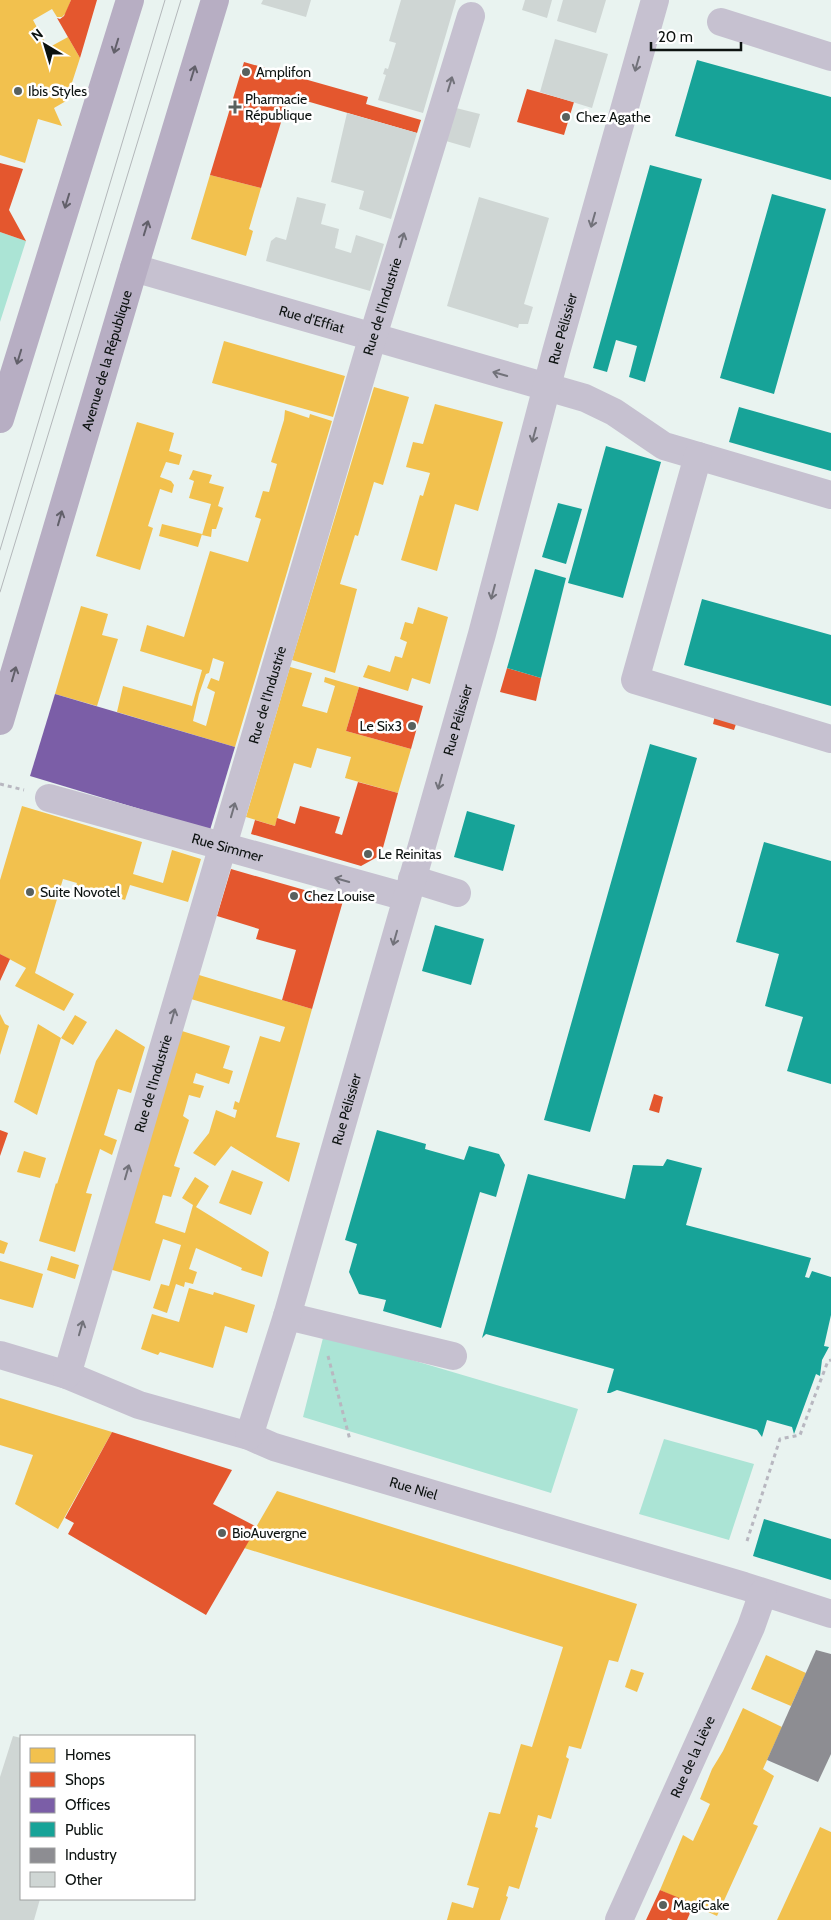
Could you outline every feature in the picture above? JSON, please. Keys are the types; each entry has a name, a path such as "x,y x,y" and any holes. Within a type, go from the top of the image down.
{"main road":[{"path":"0,419 130,0"},
{"name":"Avenue de la République","path":"0,721 215,0"}],"street":[{"name":"Rue Pélissier","path":"249,1436 287,1316 482,634 546,388 655,0"},
{"name":"Rue de l'Industrie","path":"67,1375 373,336 471,16"},
{"path":"721,22 831,56"},
{"name":"Rue d'Effiat","path":"134,268 585,398 614,412 664,446 831,494"},
{"path":"698,456 635,680 831,739"},
{"name":"Rue Simmer","path":"49,798 222,846 409,888 456,893"},
{"path":"287,1316 453,1356"},
{"name":"Rue Niel","path":"0,1355 67,1375 138,1405 249,1436 274,1447 831,1614"},
{"name":"Rue de la Liève","path":"619,1920 751,1627 763,1593"}],"path":[{"path":"320,1324 358,1472"},
{"path":"747,1541 780,1439 800,1435 828,1361 831,1360"}],"green space":[{"path":"0,232 26,241 0,322"},
{"path":"324,1334 578,1409 551,1493 303,1417"},
{"path":"664,1439 754,1464 729,1540 639,1514"}],"building: Homes":[{"path":"0,0 71,0 66,13 62,17 57,17 52,9 33,20 48,48 68,37 80,58 66,101 54,108 62,126 38,119 25,163 0,155"},
{"path":"210,175 261,188 249,229 253,231 246,256 191,239"},
{"path":"224,341 345,376 333,417 212,383"},
{"path":"374,387 409,397 383,485 374,482 358,536 355,535 340,584 357,589 335,673 292,660"},
{"path":"435,404 503,422 478,511 455,504 437,571 401,560 420,495 423,496 430,473 406,467 413,442 423,444"},
{"path":"285,410 309,418 310,414 332,421 235,747 117,712 123,686 192,706 202,670 140,651 147,625 184,637 210,551 248,562 261,519 255,517 263,491 269,492 277,464 271,462 284,420","holes":["213,658 224,662 219,681 211,678 207,688 215,692 206,726 193,721 199,694 206,674 209,673"]},
{"path":"137,422 174,433 169,451 182,455 179,465 166,462 160,477 171,481 174,485 172,493 160,489 148,526 153,528 140,570 96,556"},
{"path":"193,470 212,475 209,483 224,487 218,506 223,508 216,529 212,529 211,537 202,535 211,504 189,498 194,481 189,479"},
{"path":"162,524 202,534 198,547 159,536"},
{"path":"81,606 108,614 102,635 118,639 97,706 55,694"},
{"path":"418,607 448,617 430,684 412,678 408,691 363,677 368,665 390,672 395,656 402,658 407,642 400,639 405,622 413,624"},
{"path":"290,667 312,673 302,706 327,713 335,686 324,682 325,677 359,687 346,731 411,749 398,793 345,778 351,757 317,748 311,768 294,763 275,826 246,817"},
{"name":"Suite Novotel","path":"22,806 142,842 133,874 163,883 172,850 201,859 188,902 130,885 125,900 76,885 77,883 63,879 35,973 74,994 64,1011 15,986 26,968 0,954 0,880"},
{"path":"199,975 312,1009 276,1137 300,1143 289,1182 231,1146 215,1166 193,1153 209,1133 216,1110 235,1118 237,1110 233,1109 235,1101 239,1103 260,1036 280,1042 285,1027 191,999"},
{"path":"0,1014 5,1024 9,1026 0,1055"},
{"path":"75,1015 87,1022 73,1045 61,1038"},
{"path":"38,1024 61,1038 37,1115 14,1102"},
{"path":"116,1029 145,1047 131,1093 118,1089 104,1135 117,1140 112,1155 100,1149 86,1193 92,1194 75,1252 39,1241 96,1061"},
{"path":"182,1031 230,1046 223,1068 233,1071 229,1084 196,1073 193,1083 204,1086 200,1098 189,1095 183,1116 189,1120 174,1166 180,1168 171,1197 163,1195 155,1223 185,1233 193,1205 182,1198 195,1177 209,1186 196,1207 269,1252 262,1277 241,1270 242,1268 196,1248 189,1269 197,1272 193,1284 185,1282 184,1287 176,1284 167,1313 153,1308 161,1284 169,1286 181,1245 163,1239 150,1281 109,1269"},
{"path":"24,1151 46,1158 40,1178 17,1172"},
{"path":"232,1170 263,1182 251,1215 219,1203"},
{"path":"0,1240 8,1243 4,1254 0,1253"},
{"path":"51,1256 79,1265 75,1279 47,1270"},
{"path":"0,1261 43,1274 33,1308 0,1299"},
{"path":"189,1288 213,1295 214,1292 255,1305 247,1333 225,1326 213,1368 160,1352 158,1355 141,1349 152,1314 179,1322"},
{"path":"0,1398 112,1432 58,1529 15,1504 33,1455 0,1445"},
{"path":"277,1491 637,1604 618,1662 609,1660 581,1749 569,1746 566,1757 569,1759 551,1819 538,1815 535,1827 538,1828 519,1889 509,1886 506,1896 508,1897 500,1920 447,1920 452,1902 473,1908 479,1888 467,1885 489,1812 500,1814 521,1744 532,1747 563,1647 244,1548"},
{"path":"766,1655 806,1673 791,1706 751,1689"},
{"path":"631,1669 644,1673 637,1692 625,1687"},
{"path":"743,1708 782,1727 763,1769 774,1776 753,1824 758,1826 717,1916 660,1890 683,1835 693,1841 710,1804 700,1799 712,1769 723,1751"},
{"path":"820,1827 831,1832 831,1920 777,1920"}],"building: Shops":[{"path":"71,0 97,0 80,58 57,18 60,19 64,16"},
{"path":"244,62 368,97 366,104 421,120 417,133 289,96 261,188 210,175"},
{"path":"527,89 574,102 564,135 517,122"},
{"path":"0,163 23,169 9,210 26,241 0,232"},
{"path":"507,668 541,678 536,701 500,692"},
{"path":"359,687 423,706 411,749 346,731"},
{"path":"716,711 738,718 734,730 713,724"},
{"path":"358,782 398,793 381,855 361,866 251,834 255,820 275,826 277,818 295,824 300,806 340,817 335,833 342,835"},
{"path":"231,869 343,901 312,1009 282,1000 296,950 256,939 259,929 217,916"},
{"path":"0,954 10,959 0,981"},
{"path":"654,1094 663,1097 659,1113 649,1110"},
{"path":"0,1130 8,1133 0,1156"},
{"path":"112,1432 232,1470 213,1504 257,1527 206,1615 68,1534 74,1523 65,1518"},
{"path":"660,1890 694,1904 687,1920 668,1918 667,1920 646,1920"}],"building: Offices":[{"path":"55,694 235,747 210,830 30,776"}],"building: Public":[{"path":"697,60 831,97 831,180 675,136"},
{"path":"650,165 702,179 645,382 629,377 637,346 616,340 607,372 593,368"},
{"path":"772,194 826,209 774,394 720,378"},
{"path":"739,407 831,433 831,471 729,442"},
{"path":"606,446 661,462 623,598 568,583"},
{"path":"558,503 582,509 566,564 542,557"},
{"path":"535,569 566,578 541,678 507,668"},
{"path":"702,599 831,635 831,706 684,665"},
{"path":"650,744 697,758 590,1132 544,1120"},
{"path":"467,811 515,825 503,871 454,857"},
{"path":"764,842 831,861 831,1084 787,1071 803,1017 765,1006 779,954 736,942"},
{"path":"435,925 484,939 471,985 422,971"},
{"path":"377,1130 426,1144 425,1149 464,1160 469,1146 499,1154 505,1165 496,1197 480,1192 441,1328 383,1311 386,1300 359,1294 349,1272 357,1244 345,1240"},
{"path":"667,1159 702,1168 686,1225 811,1258 805,1277 809,1278 812,1271 831,1277 831,1315 824,1346 829,1347 822,1360 820,1376 816,1374 794,1434 792,1427 767,1420 762,1437 757,1430 617,1390 607,1393 614,1369 486,1334 482,1338 528,1174 625,1199 633,1165 663,1166"},
{"path":"764,1519 831,1539 831,1580 753,1556"}],"building: Industry":[{"path":"816,1650 831,1654 831,1754 818,1782 767,1760"}],"building: Other":[{"path":"263,0 311,0 306,17 261,4"},
{"path":"401,0 456,0 423,113 378,100 386,75 383,74 385,68 388,69 396,43 389,41"},
{"path":"525,0 552,0 547,18 522,10"},
{"path":"563,0 606,0 596,33 557,21"},
{"path":"555,39 608,54 592,108 540,92"},
{"path":"456,108 480,114 470,148 446,141"},
{"path":"347,113 417,133 391,219 359,209 364,191 331,182"},
{"path":"297,197 326,204 321,224 339,229 335,248 351,253 356,235 384,244 370,291 266,261 271,241 276,237 286,240"},
{"path":"479,197 549,218 524,304 533,307 528,324 519,324 518,328 447,306"},
{"path":"13,1736 20,1738 20,1900 40,1900 34,1920 0,1920 0,1777"}],"tram line":[{"path":"0,550 165,0"},
{"path":"0,592 181,0"}],"place":[{"name":"Amplifon","path":"246,72"},
{"name":"Ibis Styles","path":"18,91"},
{"name":"Pharmacie République","path":"235,107"},
{"name":"Chez Agathe","path":"566,117"},
{"name":"Le Six3","path":"412,726"},
{"name":"Le Reinitas","path":"368,854"},
{"name":"Suite Novotel","path":"30,892"},
{"name":"Chez Louise","path":"294,896"},
{"name":"BioAuvergne","path":"222,1533"},
{"name":"MagiCake","path":"663,1905"}]}
